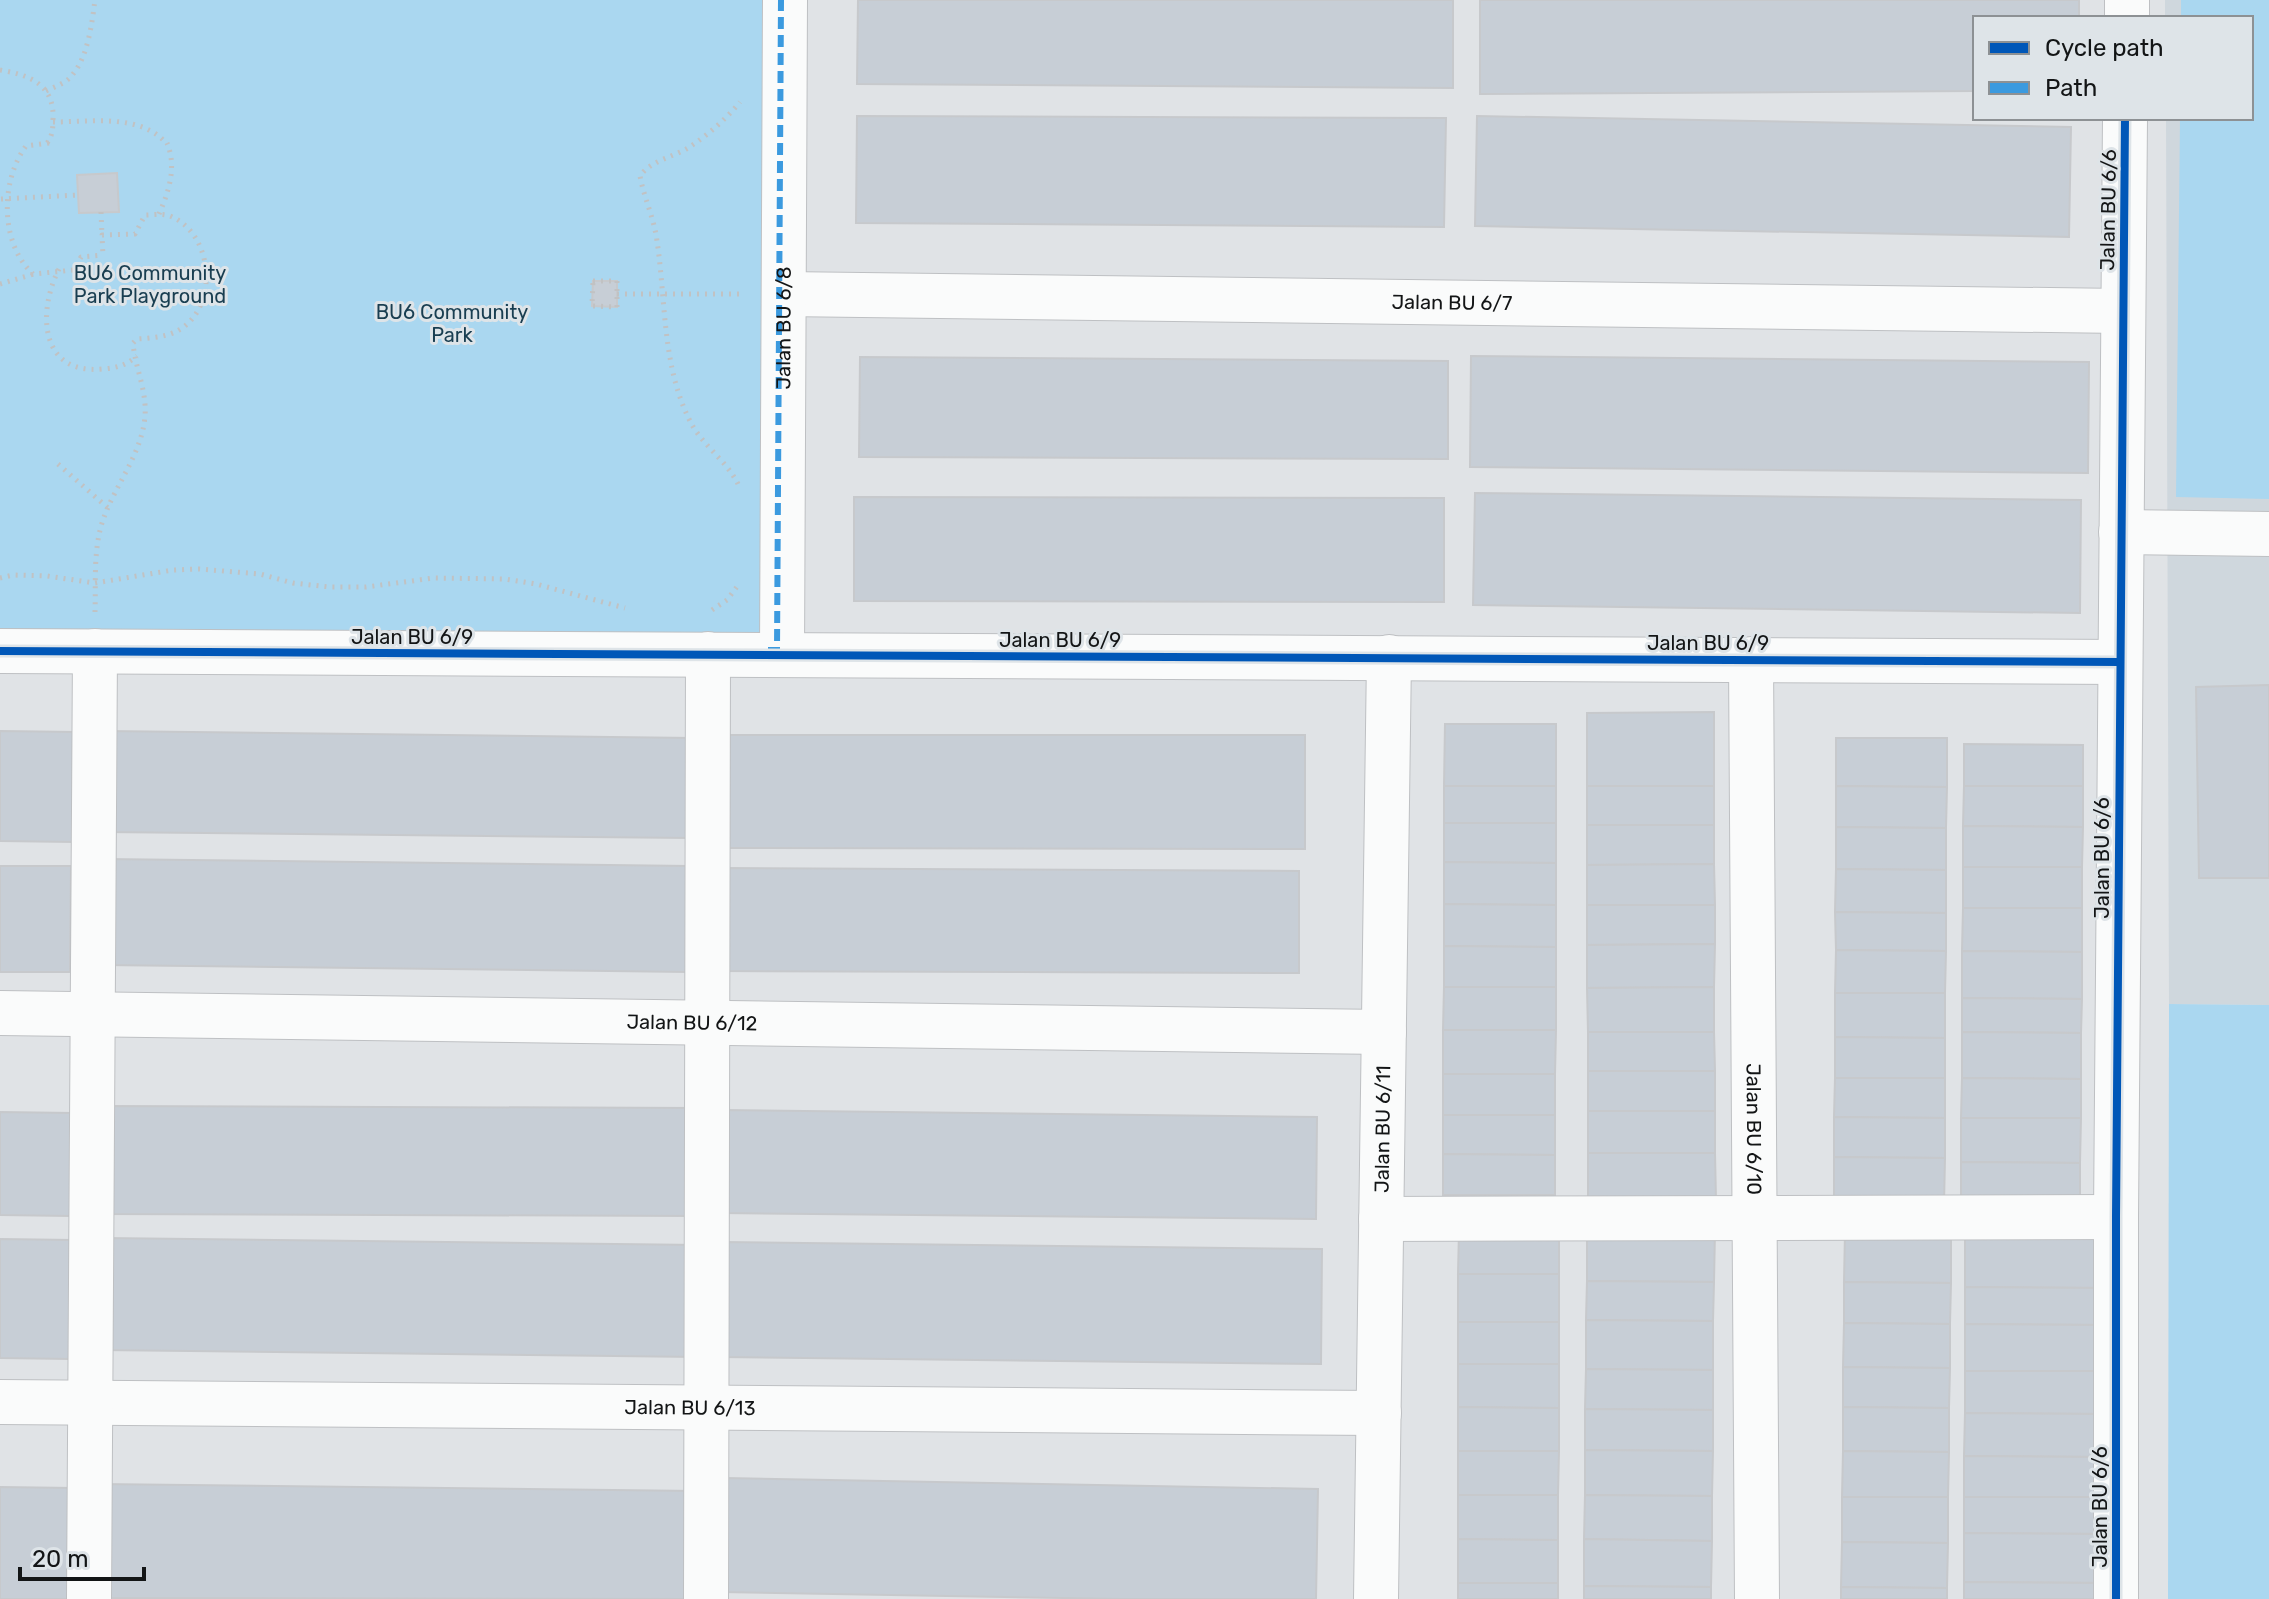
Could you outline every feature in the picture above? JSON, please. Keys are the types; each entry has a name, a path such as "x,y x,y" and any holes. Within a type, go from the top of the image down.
{"street":[{"name":"Jalan BU 6/8","path":"782,654 766,294 785,0"},
{"name":"Jalan BU 6/6","path":"2116,1599 2125,120"},
{"name":"Jalan BU 6/7","path":"766,294 2122,311"},
{"path":"2121,532 2269,534"},
{"name":"Jalan BU 6/9","path":"0,651 95,635 705,634 782,654 2120,662"},
{"path":"705,634 706,1599"},
{"path":"89,1599 95,635"},
{"name":"Jalan BU 6/11","path":"1376,1599 1389,657"},
{"name":"Jalan BU 6/10","path":"1751,659 1757,1599"},
{"name":"Jalan BU 6/12","path":"0,1013 1384,1032"},
{"path":"1381,1219 2116,1217"},
{"name":"Jalan BU 6/13","path":"0,1402 1379,1413"}],"path":[{"path":"46,91 67,81 79,65 95,0"},
{"path":"0,70 25,75 46,91 50,100 53,122 49,143 26,146 18,154 7,173 0,198 2,227 11,252 33,274"},
{"path":"742,100 707,134 688,148 645,168 640,176 655,229 667,340 679,395 691,424 731,471 743,493"},
{"path":"53,122 122,123 139,126 159,136 167,143 172,165 168,193 160,214"},
{"path":"0,198 78,195"},
{"path":"0,284 59,269 74,270 81,257 103,256 101,212"},
{"path":"95,635 98,536 129,466 145,419 143,382 133,343 137,339 181,329 200,306 207,289 208,275 190,233 180,222 160,214 145,215 135,234 102,235"},
{"path":"59,269 49,293 46,323 50,344 56,354 77,367 90,370 119,367 137,356"},
{"path":"593,281 617,281 617,294 617,307 592,306 593,281"},
{"path":"617,294 766,294"},
{"path":"58,464 108,508"},
{"path":"0,578 13,575 47,576 95,583 173,570 199,569 260,574 293,583 330,587 366,587 434,578 505,579 536,584 632,611"},
{"path":"705,634 745,572"}],"shaded area":[{"path":"2165,0 2269,0 2269,1005 2169,1004 2166,120 2253,120 2253,16 2165,16"}],"green space":[{"name":"BU6 Community Park","path":"0,0 779,0 775,648 0,643"},
{"path":"2181,0 2269,0 2269,499 2176,497 2180,120 2253,120 2253,16 2181,16"},
{"path":"2169,1004 2269,1005 2269,1599 2168,1599"}],"building":[{"path":"858,0 1453,0 1453,88 857,84"},
{"path":"1480,0 2079,0 2079,16 1973,16 1973,91 1480,94"},
{"path":"857,116 1446,118 1444,227 856,223"},
{"path":"1477,116 2071,127 2069,237 1475,226"},
{"path":"117,173 119,212 79,213 77,175"},
{"path":"593,281 617,281 617,307 592,306"},
{"path":"1471,356 2089,362 2088,473 1470,467"},
{"path":"860,357 1448,361 1448,459 859,457"},
{"path":"1475,493 2081,500 2080,613 1473,605"},
{"path":"854,497 1444,498 1444,602 854,601"},
{"path":"2269,685 2269,878 2199,878 2196,687"},
{"path":"1714,712 1714,786 1587,786 1587,713"},
{"path":"1445,724 1556,724 1556,786 1444,786"},
{"path":"0,731 76,732 75,842 0,841"},
{"path":"105,731 692,738 691,838 104,832"},
{"path":"729,735 1305,735 1305,849 729,848"},
{"path":"1836,738 1947,738 1947,787 1836,786"},
{"path":"1964,744 2083,745 2083,786 1964,786"},
{"path":"1444,786 1556,786 1556,823 1444,823"},
{"path":"1587,786 1714,786 1714,825 1587,825"},
{"path":"1836,786 1947,787 1946,828 1836,827"},
{"path":"1964,786 2083,786 2083,827 1963,826"},
{"path":"1444,823 1556,823 1556,863 1444,862"},
{"path":"1587,825 1714,825 1714,864 1587,865"},
{"path":"1963,826 2083,827 2082,867 1963,867"},
{"path":"1836,827 1946,828 1946,870 1836,869"},
{"path":"104,859 688,866 688,972 103,965"},
{"path":"1444,862 1556,863 1556,905 1444,904"},
{"path":"1714,864 1715,905 1587,905 1587,865"},
{"path":"0,866 71,866 70,972 0,972"},
{"path":"1963,867 2082,867 2082,908 1963,908"},
{"path":"722,868 1299,871 1299,973 722,971"},
{"path":"1836,869 1946,870 1946,913 1835,912"},
{"path":"1444,904 1556,905 1556,947 1444,946"},
{"path":"1587,905 1715,905 1715,944 1587,945"},
{"path":"1963,908 2082,908 2082,952 1962,951"},
{"path":"1835,912 1946,913 1946,951 1836,950"},
{"path":"1715,944 1714,987 1587,988 1587,945"},
{"path":"1444,946 1556,947 1556,987 1444,987"},
{"path":"1836,950 1946,951 1945,993 1835,993"},
{"path":"1962,951 2082,952 2082,999 1962,998"},
{"path":"1444,987 1556,987 1556,1030 1443,1030"},
{"path":"1714,987 1714,1032 1588,1032 1587,988"},
{"path":"1835,993 1945,993 1945,1038 1835,1037"},
{"path":"1962,998 2082,999 2081,1033 1962,1032"},
{"path":"1443,1030 1556,1030 1555,1074 1443,1074"},
{"path":"1588,1032 1714,1032 1715,1071 1588,1071"},
{"path":"1962,1032 2081,1033 2081,1079 1962,1078"},
{"path":"1835,1037 1945,1038 1945,1078 1835,1078"},
{"path":"1588,1071 1715,1071 1715,1111 1588,1111"},
{"path":"1443,1074 1555,1074 1555,1115 1443,1115"},
{"path":"1835,1078 1945,1078 1945,1118 1834,1117"},
{"path":"1962,1078 2081,1079 2081,1118 1961,1118"},
{"path":"100,1106 696,1108 695,1216 100,1214"},
{"path":"723,1110 1317,1117 1316,1219 722,1213"},
{"path":"1588,1111 1715,1111 1715,1153 1588,1153"},
{"path":"0,1112 72,1113 70,1216 0,1215"},
{"path":"1443,1115 1555,1115 1555,1155 1443,1154"},
{"path":"1834,1117 1945,1118 1945,1158 1834,1157"},
{"path":"1961,1118 2081,1118 2080,1163 1961,1162"},
{"path":"1588,1153 1715,1153 1716,1200 1588,1199"},
{"path":"1443,1154 1555,1155 1555,1195 1443,1195"},
{"path":"1834,1157 1945,1158 1944,1204 1834,1203"},
{"path":"1961,1162 2080,1163 2080,1207 1961,1207"},
{"path":"1587,1229 1715,1230 1714,1282 1587,1281"},
{"path":"1559,1230 1559,1274 1458,1274 1459,1231"},
{"path":"1845,1232 1951,1233 1951,1283 1844,1282"},
{"path":"1965,1233 2102,1234 2102,1288 1965,1287"},
{"path":"103,1238 699,1245 698,1357 101,1350"},
{"path":"0,1239 72,1240 70,1359 0,1358"},
{"path":"723,1242 1322,1249 1321,1364 722,1357"},
{"path":"1458,1274 1559,1274 1559,1322 1458,1322"},
{"path":"1587,1281 1714,1282 1713,1321 1586,1320"},
{"path":"1844,1282 1951,1283 1950,1324 1844,1323"},
{"path":"1965,1287 2102,1288 2101,1325 1965,1324"},
{"path":"1586,1320 1713,1321 1713,1370 1586,1369"},
{"path":"1458,1322 1559,1322 1559,1364 1458,1364"},
{"path":"1844,1323 1950,1324 1950,1368 1843,1367"},
{"path":"1965,1324 2101,1325 2101,1371 1965,1371"},
{"path":"1458,1364 1559,1364 1559,1408 1458,1407"},
{"path":"1843,1367 1950,1368 1949,1408 1843,1407"},
{"path":"1586,1369 1713,1370 1713,1410 1585,1409"},
{"path":"1965,1371 2101,1371 2101,1414 1965,1413"},
{"path":"1458,1407 1559,1408 1559,1451 1458,1451"},
{"path":"1843,1407 1949,1408 1949,1452 1843,1451"},
{"path":"1585,1409 1713,1410 1713,1451 1585,1450"},
{"path":"1965,1413 2101,1414 2101,1457 1964,1456"},
{"path":"1585,1450 1713,1451 1712,1496 1585,1495"},
{"path":"1458,1451 1559,1451 1558,1495 1458,1495"},
{"path":"1843,1451 1949,1452 1948,1497 1842,1497"},
{"path":"1964,1456 2101,1457 2101,1497 1964,1497"},
{"path":"724,1478 1318,1489 1316,1599 722,1592"},
{"path":"98,1484 695,1491 693,1599 97,1598"},
{"path":"0,1487 73,1488 71,1599 0,1599"},
{"path":"1458,1495 1558,1495 1558,1540 1458,1539"},
{"path":"1585,1495 1712,1496 1712,1541 1584,1539"},
{"path":"1842,1497 1948,1497 1948,1543 1842,1542"},
{"path":"1964,1497 2101,1497 2101,1534 1964,1533"},
{"path":"1964,1533 2101,1534 2101,1583 1964,1582"},
{"path":"1458,1539 1558,1540 1558,1583 1458,1583"},
{"path":"1584,1539 1712,1541 1711,1587 1584,1586"},
{"path":"1842,1542 1948,1543 1947,1588 1841,1587"},
{"path":"1964,1582 2101,1583 2101,1599 1964,1599"},
{"path":"1458,1583 1558,1583 1558,1599 1458,1599"},
{"path":"1584,1586 1711,1587 1711,1599 1584,1599"},
{"path":"1841,1587 1947,1588 1947,1599 1841,1599"}],"marked path":[{"path":"768,650 777,650 781,0"}],"cycle path":[{"path":"2116,1599 2125,120"},
{"path":"0,651 2120,662"}],"park label":[{"name":"BU6 Community Park Playground","path":"150,284"}]}
